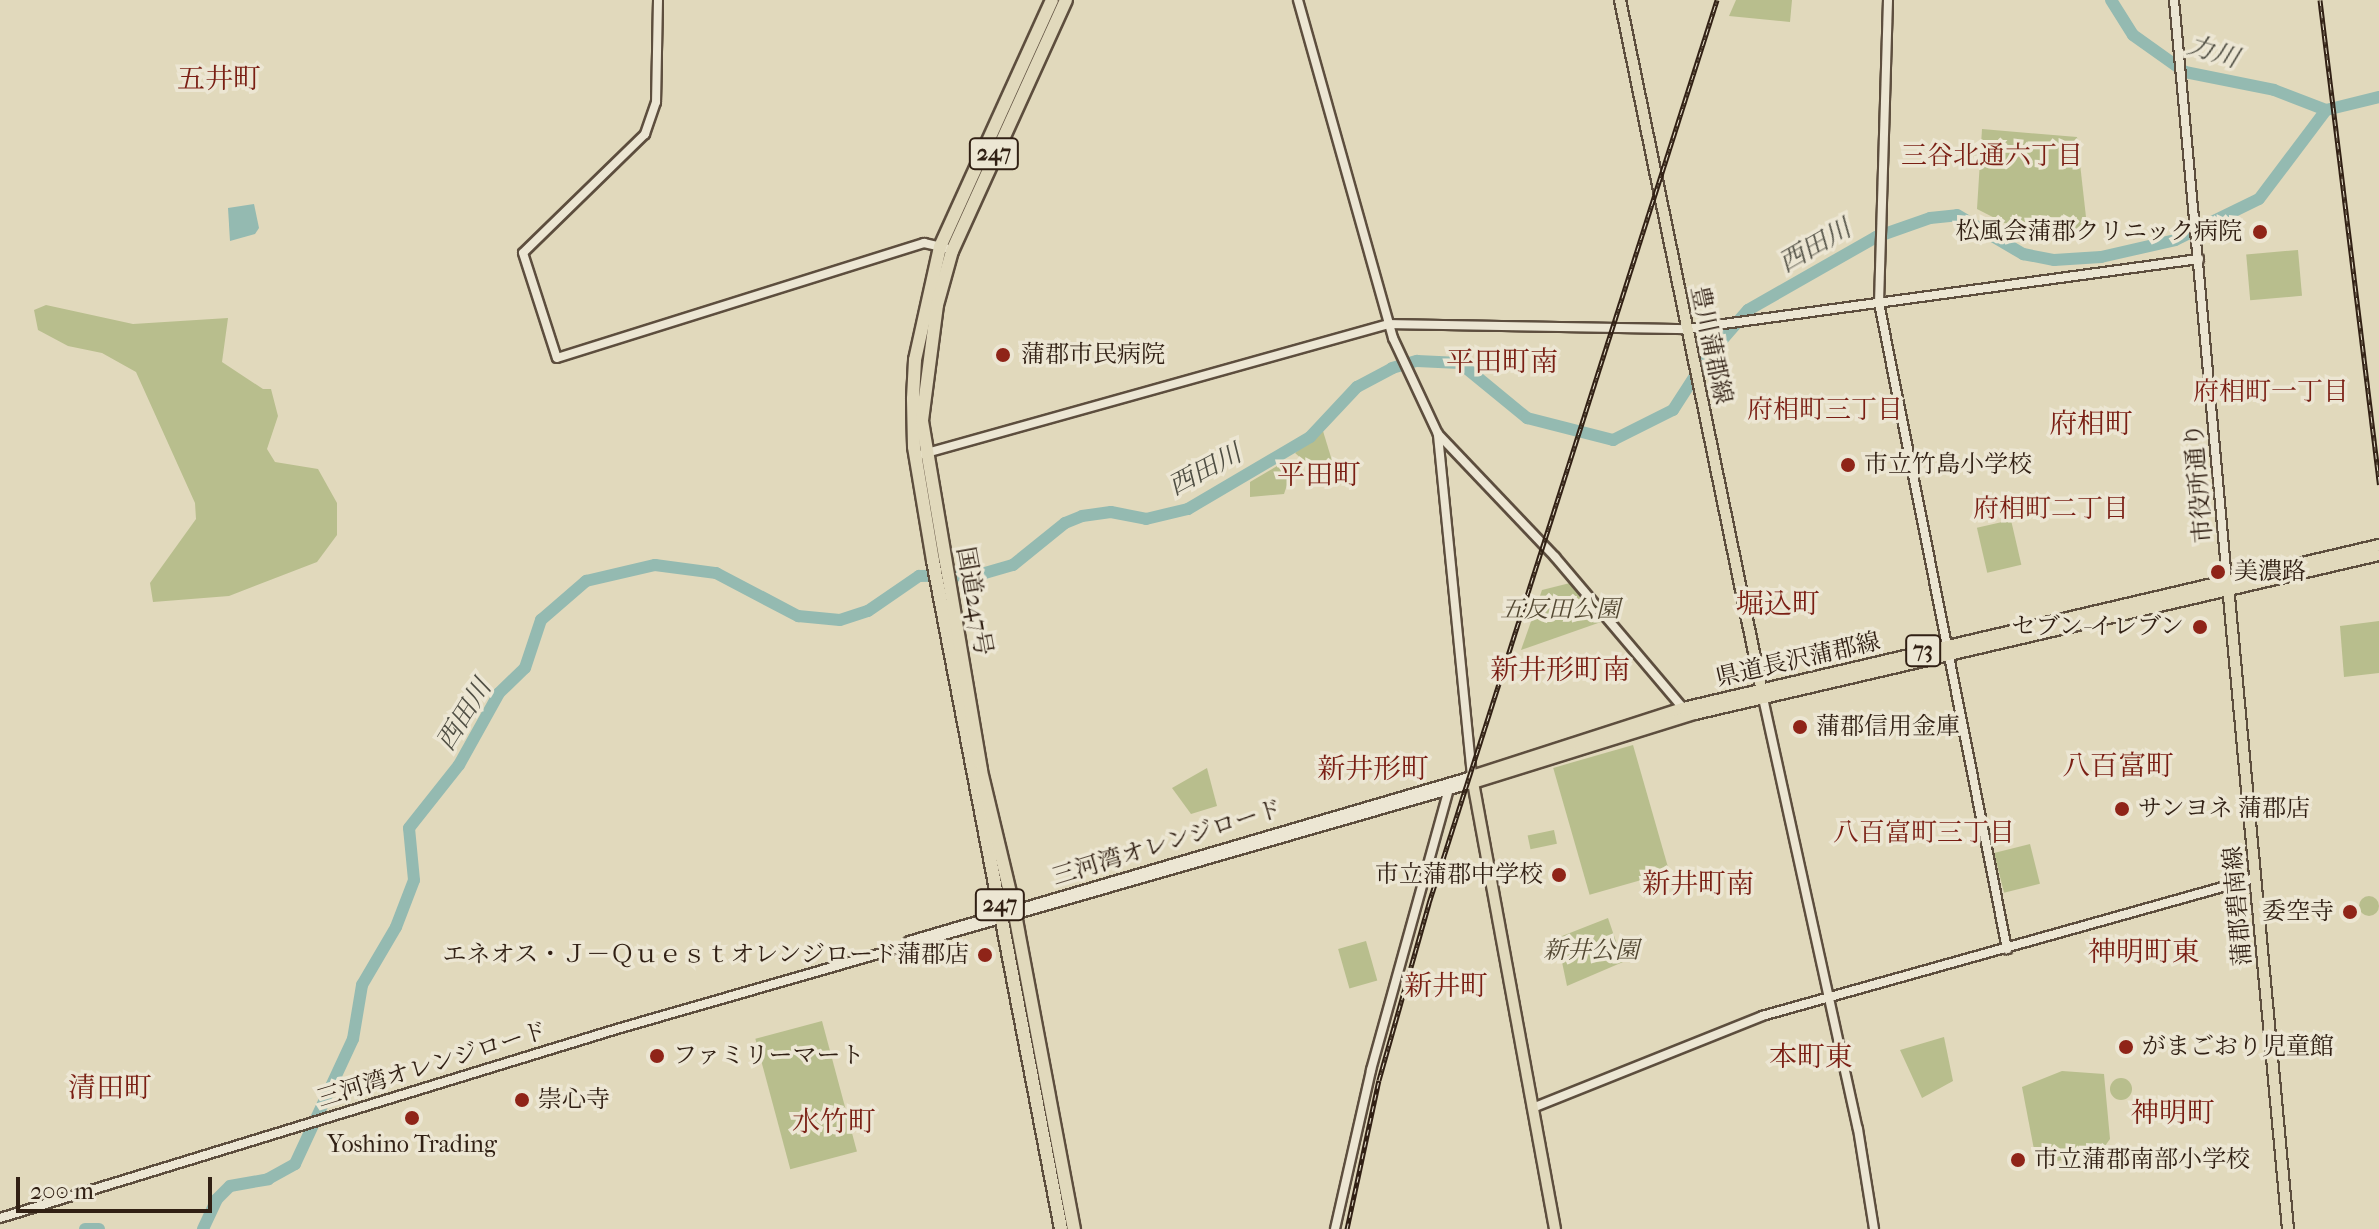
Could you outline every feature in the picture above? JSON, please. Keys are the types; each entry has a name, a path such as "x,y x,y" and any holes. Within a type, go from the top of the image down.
{"highway":[{"name":"国道247号","path":"1052,0 946,249 915,360 920,455 1008,915 1061,1229"},
{"name":"国道247号","path":"946,249 1066,0"},
{"name":"国道247号","path":"1008,915 1074,1229"}],"main road":[{"name":"豊川蒲郡線","path":"1620,0 1762,693"},
{"name":"県道長沢蒲郡線","path":"1473,780 1683,708 1762,693 2227,585 2379,545"},
{"name":"県道長沢蒲郡線","path":"2227,585 2379,555"},
{"name":"蒲郡碧南線","path":"2227,585 2288,1229"},
{"name":"県道長沢蒲郡線","path":"1473,780 1762,693"},
{"path":"1473,780 1555,1229"}],"street":[{"path":"658,0 656,102 645,134 523,253 557,358 879,255 924,243 946,249"},
{"path":"1298,0 1389,324 1438,434 1555,557 1683,708"},
{"path":"1888,0 1879,303 2007,949"},
{"name":"市役所通り","path":"2174,0 2227,585"},
{"path":"920,455 1389,324 1687,329 2199,256"},
{"path":"1438,434 1473,780"},
{"path":"1762,693 1858,1129 1874,1229"},
{"name":"三河湾オレンジロード","path":"1008,915 1448,792 1473,780"},
{"name":"三河湾オレンジロード","path":"0,1218 876,953 1473,780"},
{"path":"1335,1229 1358,1123 1448,792"},
{"path":"1535,1107 1743,1023 2255,878"}],"green space":[{"path":"1736,0 1792,0 1790,22 1729,16"},
{"path":"1982,129 2077,137 2087,226 2083,233 2036,239 1977,209"},
{"path":"2298,250 2302,296 2250,300 2246,255"},
{"path":"46,305 133,324 228,318 222,362 263,389 271,389 278,416 267,449 275,462 318,469 337,503 337,535 317,562 229,596 153,602 150,583 196,519 195,503 136,372 102,353 68,346 38,330 34,310"},
{"path":"1323,431 1333,464 1309,465 1295,453"},
{"path":"1277,466 1289,479 1284,494 1250,497 1250,482"},
{"path":"2011,520 2021,565 1987,573 1977,528"},
{"name":"五反田公園","path":"1570,583 1601,622 1521,650 1542,590"},
{"path":"2379,621 2379,673 2344,677 2340,626"},
{"path":"1633,745 1669,872 1590,895 1553,768"},
{"path":"1207,768 1217,806 1191,814 1172,788"},
{"path":"1554,830 1557,844 1531,849 1528,836"},
{"path":"2030,844 2040,884 2004,893 1994,853"},
{"path":"2369,896 2376,899 2379,906 2376,913 2369,916 2362,913 2359,906 2362,899"},
{"name":"新井公園","path":"1608,918 1623,962 1567,986 1557,938"},
{"path":"1366,941 1377,980 1349,988 1338,949"},
{"path":"822,1021 857,1151 790,1169 755,1039"},
{"path":"1944,1037 1953,1081 1922,1098 1900,1050"},
{"path":"2062,1071 2104,1074 2110,1139 2100,1153 2037,1165 2022,1087"},
{"path":"2121,1078 2129,1081 2132,1089 2129,1097 2121,1100 2113,1097 2110,1089 2113,1081"}],"water":[{"path":"254,204 259,228 255,234 230,241 228,208"}],"waterway":[{"name":"力川","path":"2111,0 2133,35 2185,72 2274,90 2326,110"},
{"name":"西田川","path":"203,1229 217,1199 230,1186 268,1179 295,1164 353,1039 362,985 396,927 414,880 409,828 459,765 499,693 525,668 541,620 586,581 655,565 716,573 798,616 840,620 868,611 919,576 978,575 1013,565 1065,523 1082,516 1111,512 1146,519 1188,509 1310,437 1357,387 1392,368 1417,361 1460,363 1527,418 1613,440 1673,410 1708,356 1748,310 1876,237 1930,218 1957,215 2023,254 2054,260 2101,257 2175,240 2259,199 2326,110 2379,97"},
{"name":"西田川","path":"85,1229 99,1229"}],"railway":[{"path":"1347,1229 1379,1080 1429,903 1717,0"},
{"path":"2320,0 2379,484"}],"place":[{"name":"松風会蒲郡クリニック病院","path":"2260,232"},
{"name":"蒲郡市民病院","path":"1003,355"},
{"name":"市立竹島小学校","path":"1848,465"},
{"name":"美濃路","path":"2218,572"},
{"name":"セブン-イレブン","path":"2200,627"},
{"name":"蒲郡信用金庫","path":"1800,727"},
{"name":"サンヨネ 蒲郡店","path":"2122,809"},
{"name":"市立蒲郡中学校","path":"1559,875"},
{"name":"委空寺","path":"2350,912"},
{"name":"エネオス・Ｊ－Ｑｕｅｓｔオレンジロード蒲郡店","path":"985,955"},
{"name":"がまごおり児童館","path":"2126,1047"},
{"name":"ファミリーマート","path":"657,1056"},
{"name":"崇心寺","path":"522,1100"},
{"name":"Yoshino Trading","path":"412,1118"},
{"name":"市立蒲郡南部小学校","path":"2018,1160"}],"district":[{"name":"五井町","path":"219,79"},
{"name":"三谷北通六丁目","path":"1992,156"},
{"name":"平田町南","path":"1502,362"},
{"name":"府相町一丁目","path":"2271,392"},
{"name":"府相町三丁目","path":"1825,410"},
{"name":"府相町","path":"2091,424"},
{"name":"平田町","path":"1319,475"},
{"name":"府相町二丁目","path":"2051,509"},
{"name":"堀込町","path":"1778,604"},
{"name":"新井形町南","path":"1560,670"},
{"name":"八百富町","path":"2118,766"},
{"name":"新井形町","path":"1373,769"},
{"name":"八百富町三丁目","path":"1924,833"},
{"name":"新井町南","path":"1698,884"},
{"name":"神明町東","path":"2144,952"},
{"name":"新井町","path":"1446,986"},
{"name":"本町東","path":"1811,1057"},
{"name":"清田町","path":"110,1088"},
{"name":"神明町","path":"2173,1113"},
{"name":"水竹町","path":"834,1122"}]}
